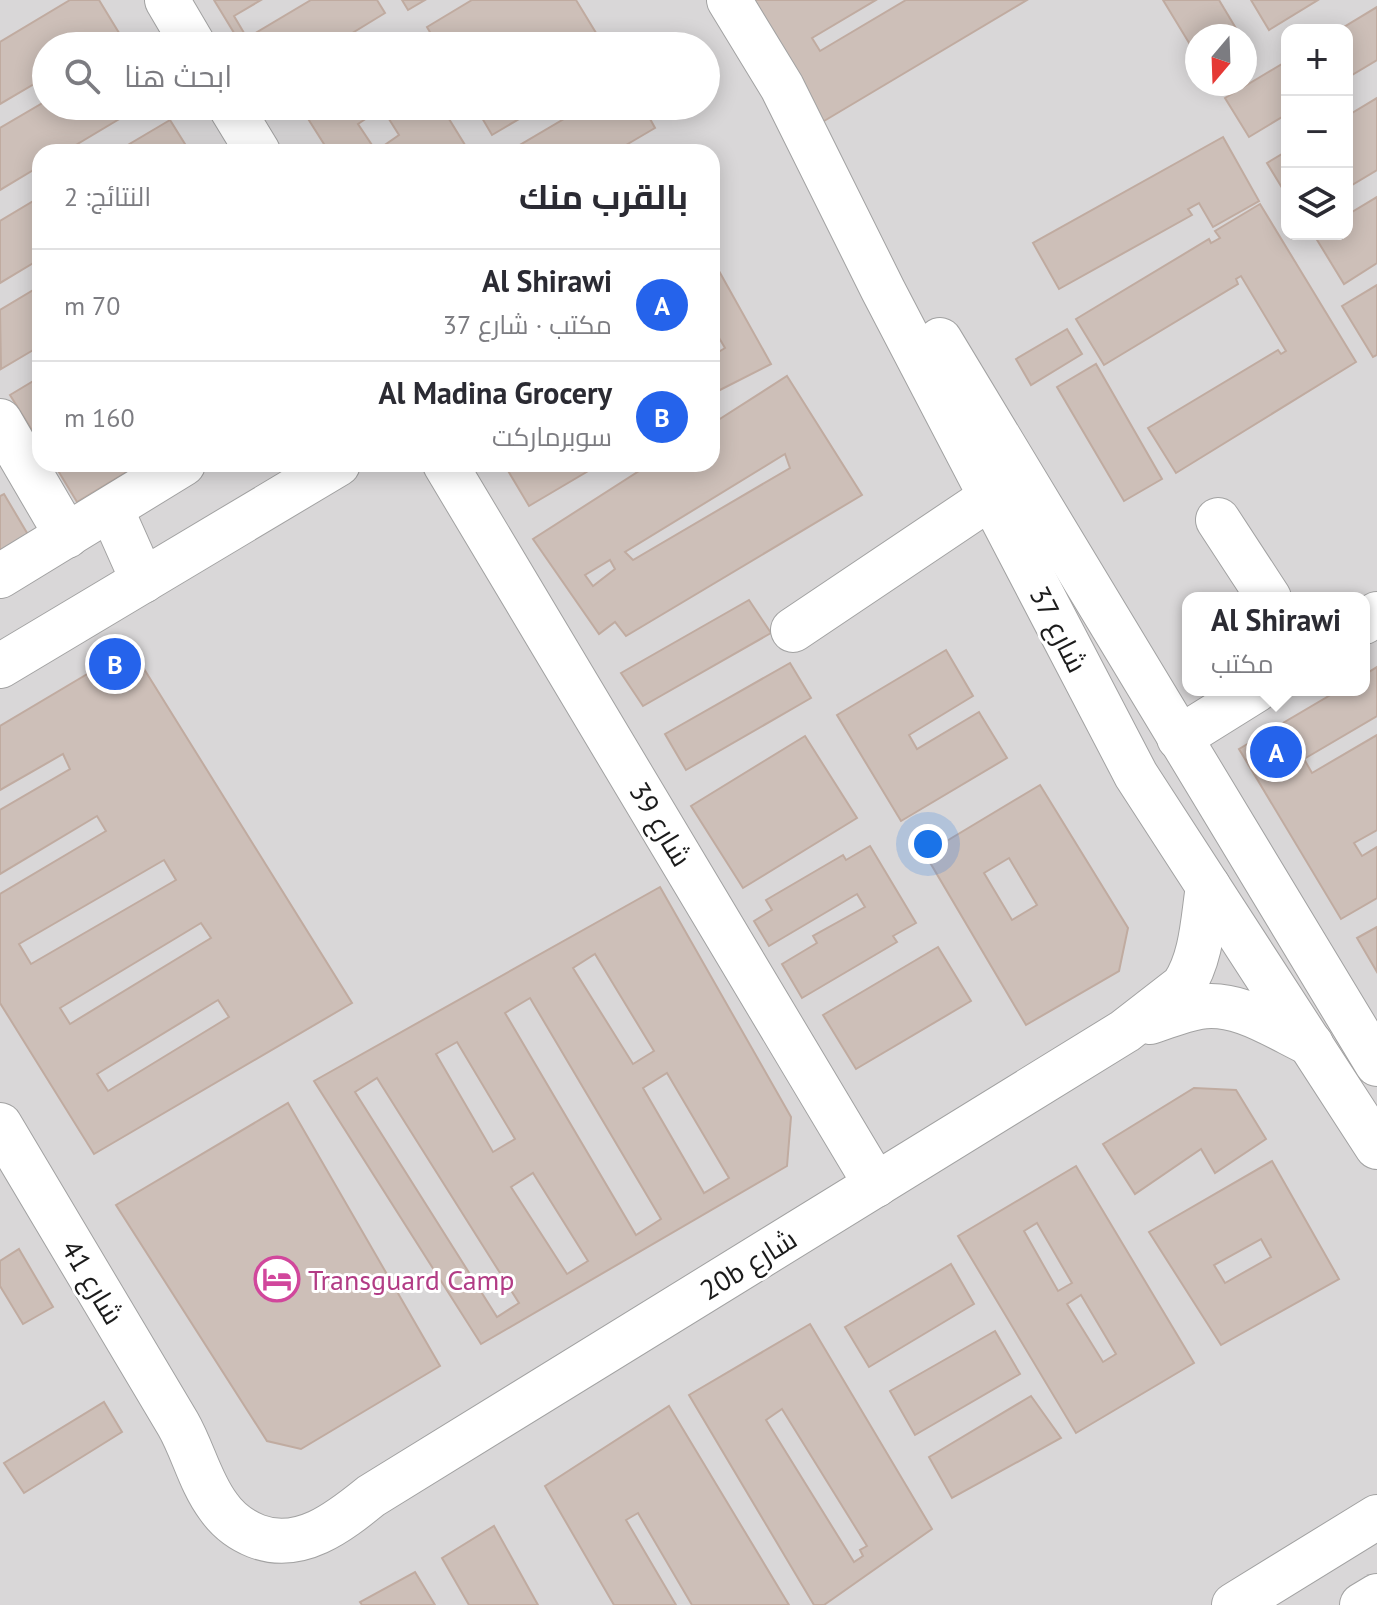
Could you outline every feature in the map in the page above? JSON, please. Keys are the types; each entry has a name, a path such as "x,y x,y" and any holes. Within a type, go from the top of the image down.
{"street":[{"path":"167,0 186,32"},
{"name":"شارع 37","path":"729,0 782,87 840,169 880,233 916,299 1377,1064"},
{"name":"شارع 37","path":"782,87 883,290 1136,775 1377,1147"},
{"path":"239,120 253,144"},
{"path":"0,421 67,536"},
{"path":"0,576 170,472"},
{"path":"0,666 325,472"},
{"name":"شارع 39","path":"450,472 876,1185"},
{"path":"793,630 991,497"},
{"path":"111,509 143,581"},
{"path":"1218,520 1265,592"},
{"path":"1179,738 1246,696"},
{"name":"20b شارع","path":"371,1496 1125,1031 1183,986 1189,977 1198,954 1208,886"},
{"name":"20b شارع","path":"1125,1031 1186,1011 1214,1006 1250,1015 1311,1044"},
{"name":"شارع 41","path":"0,1125 187,1439 240,1500 265,1513 297,1516 371,1496"},
{"path":"1234,1605 1377,1517"},
{"path":"1362,1605 1377,1596"}],"shaded area":[{"path":"0,0 1377,0 1377,1605 0,1605"}],"building":[{"path":"70,0 99,0 118,32 32,32 32,85 0,104 0,42"},
{"path":"214,0 261,0 234,16 243,32 233,32"},
{"path":"311,0 377,0 385,13 354,32 257,32"},
{"path":"402,0 425,0 408,10"},
{"path":"472,0 576,0 595,32 430,32 427,27"},
{"path":"756,0 876,0 812,38 820,51 906,0 1027,0 814,127 742,9"},
{"path":"1163,0 1219,0 1233,24 1185,24 1185,36"},
{"path":"1251,0 1318,0 1269,30"},
{"path":"1377,7 1377,60 1353,74 1353,24 1349,24"},
{"path":"1281,65 1281,118 1249,137 1225,98 1257,96 1257,79"},
{"path":"1377,98 1377,170 1353,184 1353,168 1353,112"},
{"path":"32,109 32,120 118,120 77,144 32,144 32,171 0,190 0,128"},
{"path":"170,120 185,144 130,144"},
{"path":"309,120 364,120 358,124 371,144 324,144"},
{"path":"390,120 450,120 464,144 386,144 399,135"},
{"path":"483,120 517,120 492,135"},
{"path":"562,120 651,120 655,128 628,144 522,144"},
{"path":"1223,137 1259,201 1213,227 1199,203 1188,209 1192,215 1059,289 1033,243"},
{"path":"1281,155 1281,186 1267,163"},
{"path":"1377,197 1377,263 1344,284 1317,240 1353,240 1353,211"},
{"path":"32,202 32,264 0,283 0,221"},
{"path":"1260,204 1356,362 1176,473 1148,428 1278,350 1281,354 1286,351 1241,276 1236,279 1238,284 1104,365 1076,319 1209,239 1211,243 1220,238 1215,231"},
{"path":"720,273 771,364 720,390 720,351 725,348 720,340"},
{"path":"1377,285 1377,355 1373,357 1342,306"},
{"path":"32,291 32,351 1,369 0,310"},
{"path":"1067,329 1082,354 1031,385 1016,359"},
{"path":"1096,364 1162,479 1124,501 1057,387"},
{"path":"787,376 862,495 626,636 615,622 599,634 533,539 638,472 720,472 720,419","holes":["785,454 790,468 633,560 625,552","610,560 615,569 593,586 585,575"]},
{"path":"32,382 32,430 10,395"},
{"path":"59,472 127,472 77,502"},
{"path":"509,472 586,472 529,506"},
{"path":"4,494 30,538 0,555 0,496"},
{"path":"749,600 771,633 643,706 621,673"},
{"path":"131,648 352,1003 94,1154 0,1003 0,894 106,831 97,816 0,874 0,810 70,769 63,754 0,790 0,726","holes":["164,860 176,880 31,964 19,944","201,923 211,938 70,1024 60,1008","218,1000 229,1017 108,1091 97,1074"]},
{"path":"946,650 973,696 909,735 917,749 979,712 1007,758 901,821 837,715"},
{"path":"790,663 811,698 686,770 665,734"},
{"path":"1377,667 1377,716 1304,759 1312,773 1377,735 1377,830 1354,843 1362,856 1377,847 1377,898 1341,919 1239,749 1329,696 1370,696 1370,671"},
{"path":"805,736 857,818 743,888 691,806"},
{"path":"1040,785 1128,928 1119,971 1026,1025 925,854","holes":["1009,858 1037,905 1012,920 984,873"]},
{"path":"870,846 916,923 893,936 897,942 802,998 782,964 817,943 813,936 865,907 857,894 769,946 754,921 772,910 766,900 843,855 846,860"},
{"path":"660,887 791,1117 787,1166 481,1344 314,1081","holes":["595,954 654,1051 633,1064 573,968","530,998 661,1219 636,1235 505,1013","457,1042 515,1139 493,1152 436,1054","667,1073 729,1178 704,1193 643,1088","377,1078 519,1303 497,1317 355,1092","533,1173 588,1261 567,1274 511,1187"]},
{"path":"1377,927 1377,972 1357,938"},
{"path":"938,947 971,1001 856,1069 823,1015"},
{"path":"1194,1088 1236,1090 1266,1139 1215,1173 1201,1149 1135,1194 1103,1144"},
{"path":"288,1103 440,1366 301,1449 267,1441 116,1205"},
{"path":"1272,1161 1339,1279 1221,1345 1149,1232","holes":["1261,1239 1271,1257 1225,1283 1214,1265"]},
{"path":"1076,1166 1194,1363 1076,1433 958,1236","holes":["1037,1223 1072,1283 1058,1291 1024,1231","1081,1295 1116,1354 1103,1362 1067,1304"]},
{"path":"19,1249 53,1307 23,1324 0,1286 0,1261"},
{"path":"951,1264 974,1304 869,1367 845,1327"},
{"path":"810,1324 932,1529 824,1605 814,1605 689,1395","holes":["782,1409 867,1546 860,1550 863,1556 854,1562 766,1420"]},
{"path":"995,1331 1020,1374 915,1435 890,1391"},
{"path":"1031,1396 1061,1438 952,1498 929,1457"},
{"path":"104,1402 122,1432 24,1493 4,1463"},
{"path":"669,1406 789,1605 692,1605 638,1513 626,1520 676,1605 614,1605 545,1486"},
{"path":"494,1526 538,1605 469,1605 442,1558"},
{"path":"415,1572 435,1605 362,1605 360,1602"}],"place":[{"name":"Al Madina Grocery","path":"115,664"},
{"name":"Al Shirawi","path":"1276,752"},
{"name":"Transguard Camp","path":"277,1279"}]}
